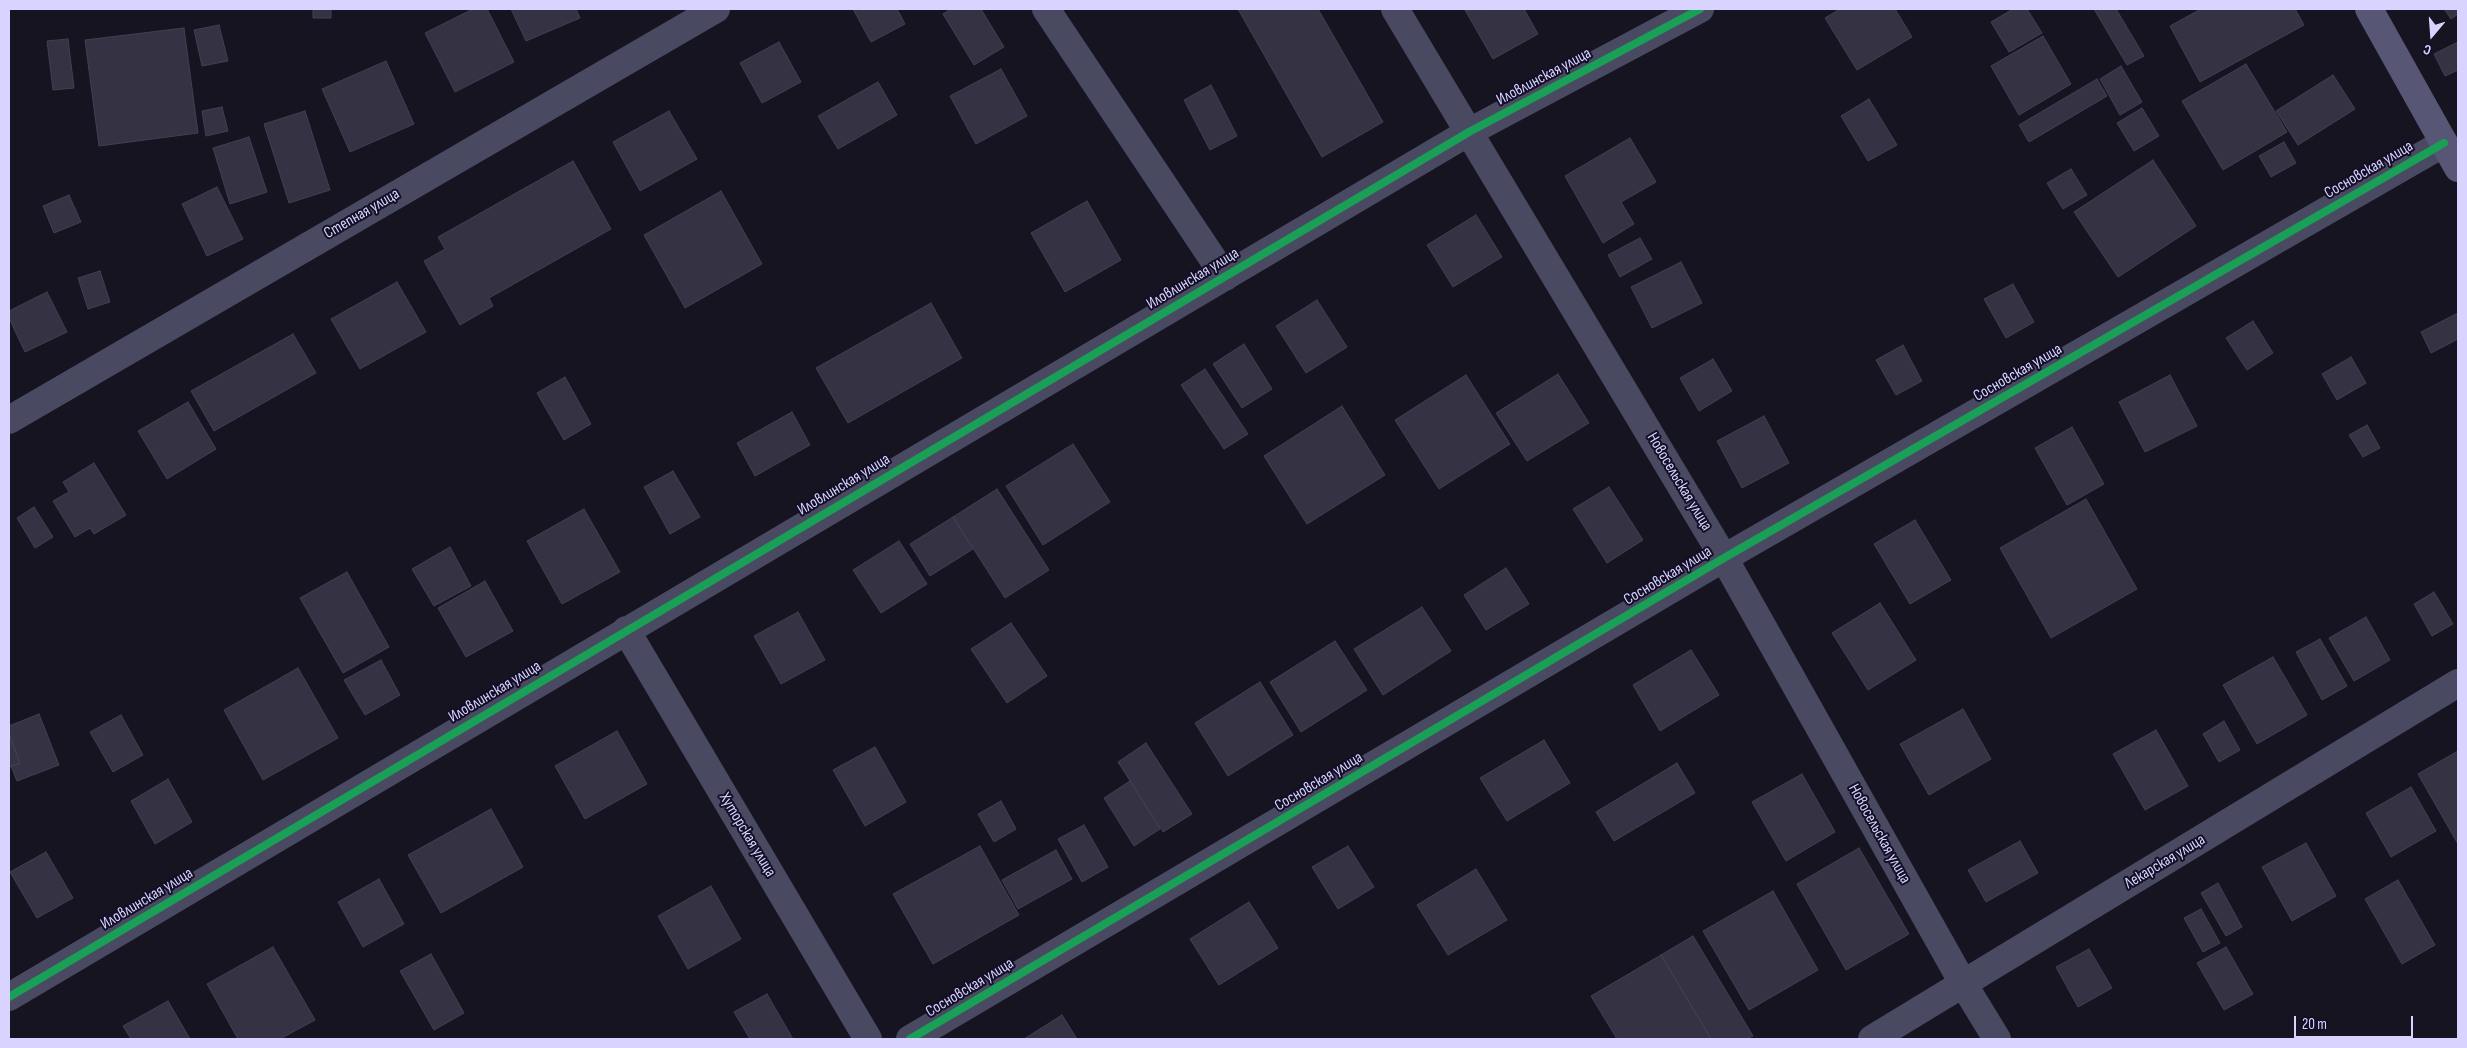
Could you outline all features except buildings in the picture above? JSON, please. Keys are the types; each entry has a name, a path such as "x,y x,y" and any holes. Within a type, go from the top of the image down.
{"main road":[{"path":"2369,9 2458,168"}],"street":[{"name":"Степная улица","path":"9,420 716,9"},
{"path":"1046,9 1225,277"},
{"name":"Новосельская улица","path":"1395,9 1724,558 1964,985 1997,1039"},
{"name":"Иловлинская улица","path":"9,997 1470,132 1700,9"},
{"name":"Сосновская улица","path":"910,1039 1724,558 2444,143"},
{"name":"Хуторская улица","path":"626,630 868,1039"},
{"name":"Лекарская улица","path":"1872,1039 1964,985 2458,683"}],"cycle path":[{"path":"9,997 1469,132 1700,9"},
{"path":"910,1039 1724,558 2444,143"}]}
